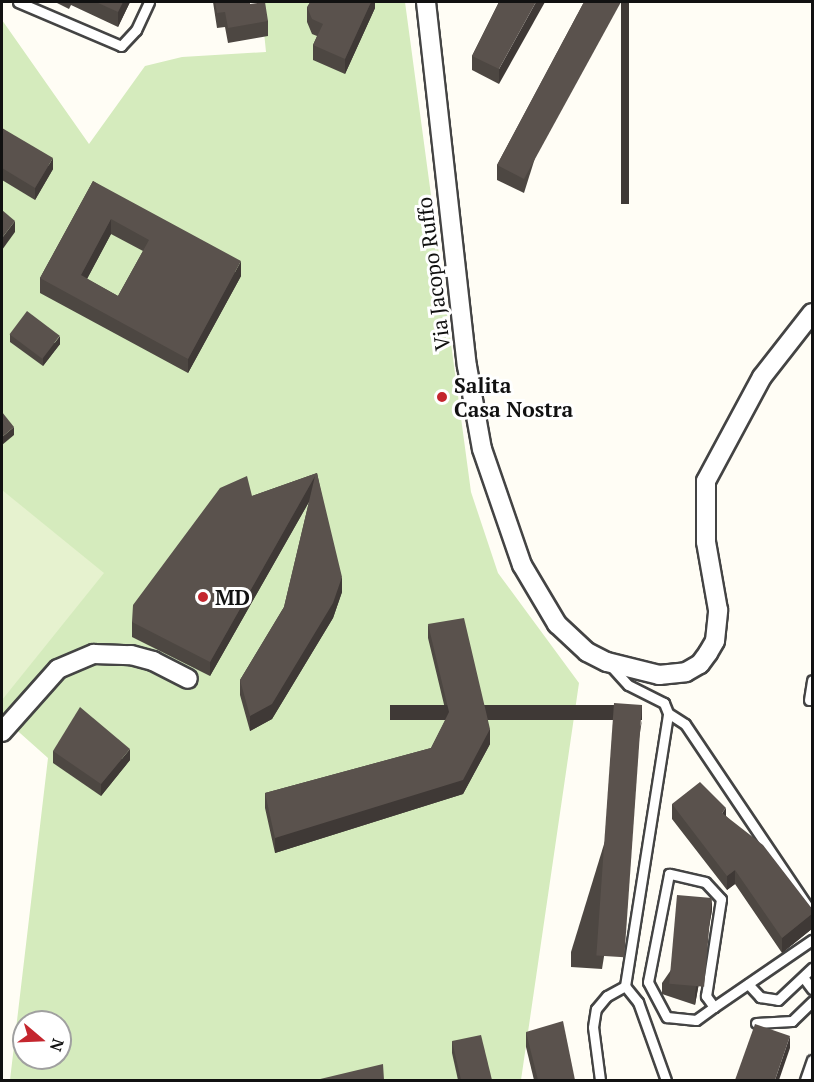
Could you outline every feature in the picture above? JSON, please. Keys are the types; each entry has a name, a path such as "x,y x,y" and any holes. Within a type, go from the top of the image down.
{"street":[{"name":"Via Jacopo Ruffo","path":"426,2 467,366 482,449 506,527 538,595 571,638 606,662 675,675 700,664 708,653 716,633 718,610 706,542 706,481 762,377 813,313"},
{"path":"2,732 58,669 94,654 131,655 153,661 188,679"}],"lane":[{"path":"18,2 121,46 136,30 149,2"},
{"path":"606,662 628,685 664,703 668,713 625,986 638,1002 666,1080"},
{"path":"809,700 813,680"},
{"path":"668,713 685,724 813,913"},
{"path":"714,1007 706,996 721,899 705,882 669,874 648,982 667,1017 696,1020 813,940"},
{"path":"748,984 760,997 778,1000 813,968"},
{"path":"803,977 813,990"},
{"path":"600,1080 593,1027 596,1009 607,996 625,986"},
{"path":"756,1023 792,1021 813,1002"},
{"path":"805,1080 813,1060"}],"green space":[{"path":"261,2 405,2 471,492 498,573 579,683 521,1080 10,1080 12,1063 12,1070 72,1070 72,1010 18,1010 48,758 2,717 2,20 89,144 145,66 182,57 266,52"},
{"path":"2,490 104,573 2,700"}],"building":[{"path":"96,2 123,2 118,12"},
{"path":"215,2 250,2 250,4 265,2 268,21 228,28 225,12 217,13"},
{"path":"310,2 371,2 345,59 313,45 323,24 312,19 307,7"},
{"path":"499,2 536,2 499,69 472,56"},
{"path":"584,2 621,2 524,179 497,165"},
{"path":"2,128 53,158 35,188 2,168"},
{"path":"93,181 241,261 188,359 40,278","holes":["111,219 149,240 118,296 81,275"]},
{"path":"2,210 15,221 2,238"},
{"path":"27,311 60,336 42,359 10,334"},
{"path":"2,412 14,427 2,437"},
{"path":"317,473 342,577 333,603 272,704 250,716 240,680 284,607 315,476 210,662 132,622 133,605 220,488 247,476 252,496"},
{"path":"464,618 490,729 463,780 275,838 265,793 431,748 449,712 428,624"},
{"path":"614,703 642,705 624,957 596,955"},
{"path":"80,707 130,749 101,784 53,751"},
{"path":"700,782 726,808 722,813 763,845 813,910 813,913 782,938 735,870 727,876 672,804"},
{"path":"677,895 712,898 704,987 669,984"},
{"path":"563,1021 575,1080 538,1080 526,1032"},
{"path":"755,1024 790,1036 775,1080 735,1080"},
{"path":"481,1035 492,1080 461,1080 452,1041"},
{"path":"383,1064 384,1080 316,1080"}],"place":[{"name":"Salita Casa Nostra","path":"442,397"},
{"name":"MD","path":"203,597"}]}
